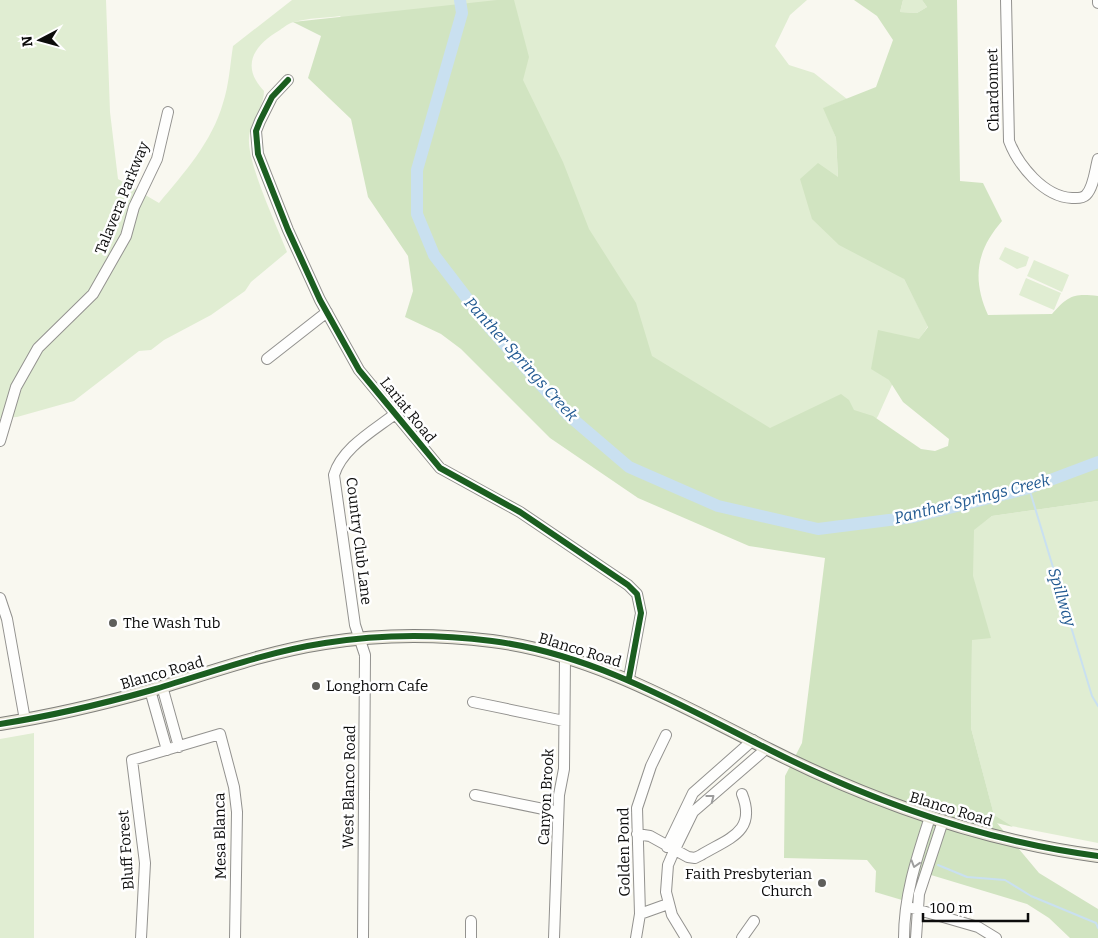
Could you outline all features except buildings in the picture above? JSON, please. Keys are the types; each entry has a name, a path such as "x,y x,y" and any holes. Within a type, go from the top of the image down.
{"main road":[{"name":"Blanco Road","path":"0,724 26,720 156,688 294,649 358,638 398,636 470,638 496,641 565,657 629,678 767,748 853,788 943,822 1002,838 1098,856"}],"street":[{"name":"Chardonnet","path":"1006,0 1009,141 1013,153 1042,186 1068,198 1081,198 1086,195 1091,187 1098,159"},
{"name":"Lariat Road","path":"288,80 272,96 260,121 256,131 257,149 288,230 327,312 355,365 440,468 520,512 628,585 637,594 641,613 629,678"},
{"name":"Talavera Parkway","path":"0,440 16,387 38,348 93,294 126,236 134,207 157,159 168,112"},
{"path":"267,359 327,312"},
{"name":"Country Club Lane","path":"358,638 334,475 337,465 346,453 395,414"},
{"path":"0,598 7,619 26,720"},
{"name":"West Blanco Road","path":"358,638 365,655 363,938"},
{"name":"Canyon Brook","path":"554,938 558,812 564,769 565,657"},
{"path":"156,688 174,727 179,747 167,750 156,688"},
{"path":"473,702 564,720"},
{"path":"162,730 174,727"},
{"name":"Mesa Blanca","path":"179,747 220,734 234,787 237,812 234,938"},
{"name":"Golden Pond","path":"636,938 640,914 637,834 639,799 666,735"},
{"path":"686,938 668,904 666,879 671,849 692,793 753,740"},
{"path":"671,849 693,812 767,748"},
{"name":"Bluff Forest","path":"141,938 145,863 132,760 167,750"},
{"path":"637,834 650,836 671,849 695,858 737,833 744,826 748,814 742,794"},
{"path":"476,795 558,812"},
{"path":"904,938 906,907 912,874 930,817"},
{"path":"916,938 918,908 928,862 943,822"},
{"name":"Golden Pond","path":"640,914 668,904"},
{"path":"906,907 918,908 978,927 996,938"},
{"path":"471,920 471,938"},
{"path":"742,938 754,921"}],"green space":[{"path":"0,0 106,0 110,112 118,179 159,203 205,144 212,131 225,96 233,46 292,0 807,0 790,15 775,46 789,65 814,73 847,99 824,108 836,138 838,178 904,279 928,326 896,376 878,416 842,470 693,421 340,16 317,18 287,25 263,42 253,57 253,73 264,91 262,103 250,132 250,149 258,178 287,252 251,282 245,291 211,315 164,340 151,350 139,351 74,401 17,417 0,418"},
{"path":"497,0 514,0 529,57 523,80 563,162 589,229 636,303 652,356 770,428 841,394 849,400 854,410 873,416 921,449 935,451 948,446 949,439 903,402 889,380 871,369 878,330 919,339 928,327 904,279 839,245 812,219 800,179 818,163 838,177 836,138 823,108 876,87 893,40 877,16 854,0 903,0 900,12 917,13 927,7 922,0 957,0 960,181 983,183 1002,221 987,243 979,266 980,289 988,315 1052,314 1062,303 1072,297 1083,295 1098,296 1098,501 992,516 974,530 973,576 991,638 972,640 971,728 994,815 1013,827 997,823 1039,873 1098,909 1098,938 1070,938 1049,918 1027,904 931,875 902,900 875,892 876,871 867,860 784,858 785,776 802,743 825,558 749,546 638,498 550,438 461,349 441,334 405,317 413,291 408,256 368,197 351,119 308,78 321,36 293,22"},
{"path":"903,0 922,0 927,7 917,13 900,12"},
{"path":"1005,247 1029,257 1026,266 1017,269 999,259"},
{"path":"1034,260 1069,275 1062,292 1027,276"},
{"path":"1026,278 1061,293 1054,310 1019,295"},
{"path":"1098,501 1098,843 996,823 971,728 973,530 992,516"},
{"path":"34,733 34,938 0,938 0,739"}],"waterway":[{"name":"Panther Springs Creek","path":"460,0 462,13 417,170 417,214 434,255 489,327 567,414 629,467 718,506 818,529 913,517 1029,488 1098,462"},
{"name":"Spillway","path":"1029,488 1092,696 1098,706"},
{"path":"938,865 967,877 1005,880 1031,896 1096,923 1098,928"}],"cycle path":[{"path":"288,80 272,97 260,121 256,131 258,154 288,230 320,300 359,370 440,468 520,512 628,585 637,594 641,613 629,678"},
{"path":"0,724 114,700 259,657 325,643 408,636 492,641 565,657 601,669 669,699 809,769 929,817 1013,840 1098,856"}],"place":[{"name":"The Wash Tub","path":"113,623"},
{"name":"Longhorn Cafe","path":"316,686"},
{"name":"Faith Presbyterian Church","path":"822,883"}]}
